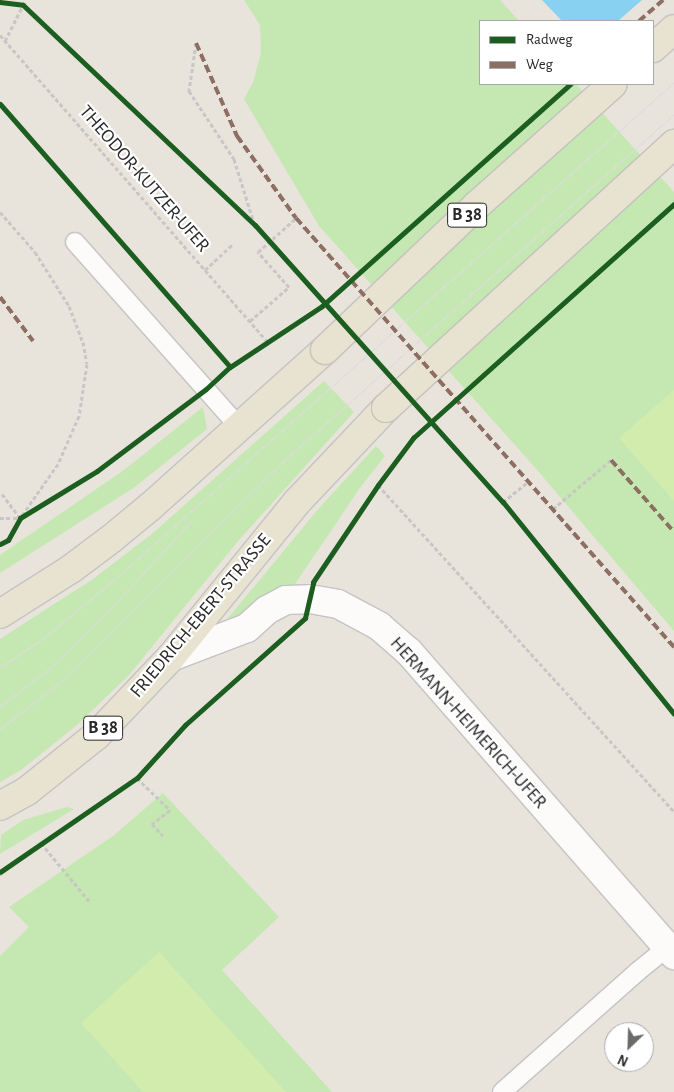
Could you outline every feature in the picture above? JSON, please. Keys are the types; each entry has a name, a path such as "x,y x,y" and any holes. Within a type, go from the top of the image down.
{"main road":[{"path":"654,47 674,29"},
{"name":"B 38","path":"0,614 71,569 151,506 325,350 476,206 611,85"},
{"name":"FRIEDRICH-EBERT-STRASSE","path":"0,806 27,791 97,735 171,657 297,502 386,408 674,144"}],"street":[{"name":"HERMANN-HEIMERICH-UFER","path":"171,657 247,628 267,610 286,600 310,599 338,604 379,626 409,652 671,952"}],"lane":[{"path":"75,242 239,427"},
{"name":"HERMANN-HEIMERICH-UFER","path":"502,1092 637,972 671,952"}],"path":[{"path":"5,41 23,5"},
{"path":"196,43 189,92 234,159 255,225"},
{"path":"0,212 35,252 69,306 83,342 87,364 79,416 58,464 16,525"},
{"path":"250,321 288,287 258,252 296,218"},
{"path":"206,270 232,245"},
{"path":"553,509 611,460"},
{"path":"503,502 529,481"},
{"path":"378,485 674,812"},
{"path":"2,494 20,518"},
{"path":"0,518 20,518"},
{"path":"137,778 170,810 152,824 163,836"},
{"path":"41,843 90,902"}],"green space":[{"path":"244,0 500,0 518,20 479,20 479,85 577,85 674,192 674,631 532,464 319,226 244,99 253,82 261,53 260,25"},
{"path":"324,381 354,412 239,540 129,675 77,725 21,770 0,782 0,639 93,579 153,533"},
{"path":"674,390 674,501 619,438"},
{"path":"203,407 207,429 135,487 0,573 0,555 124,470"},
{"path":"376,446 385,456 362,485 295,584 266,594 237,621 229,622 228,618 320,507"},
{"path":"163,793 279,917 222,970 332,1092 0,1092 0,956 29,927 9,907 113,836"},
{"path":"67,807 74,809 0,854 1,835 23,820"},
{"path":"159,952 286,1092 143,1092 81,1023"}],"water":[{"path":"542,0 674,0 654,80 654,20 561,20"}],"pier":[{"path":"642,0 674,0 674,144 619,85 654,85 654,20 619,20"}],"tram line":[{"path":"0,667 45,637 116,578 674,82"},
{"path":"0,729 60,682 278,466 674,114"},
{"path":"0,706 50,668 110,609 192,520"}],"marked path":[{"path":"640,20 663,0"},
{"path":"196,43 237,136 296,218 674,647"},
{"path":"0,297 33,341"},
{"path":"611,460 674,532"}],"cycle path":[{"path":"0,2 23,5 255,225 503,502 674,714"},
{"path":"0,544 8,540 20,518 97,471 206,389 230,367 322,306 569,85"},
{"path":"0,104 230,367"},
{"path":"0,872 137,778 185,725 305,618 313,582 378,485 413,438 674,204"}]}
